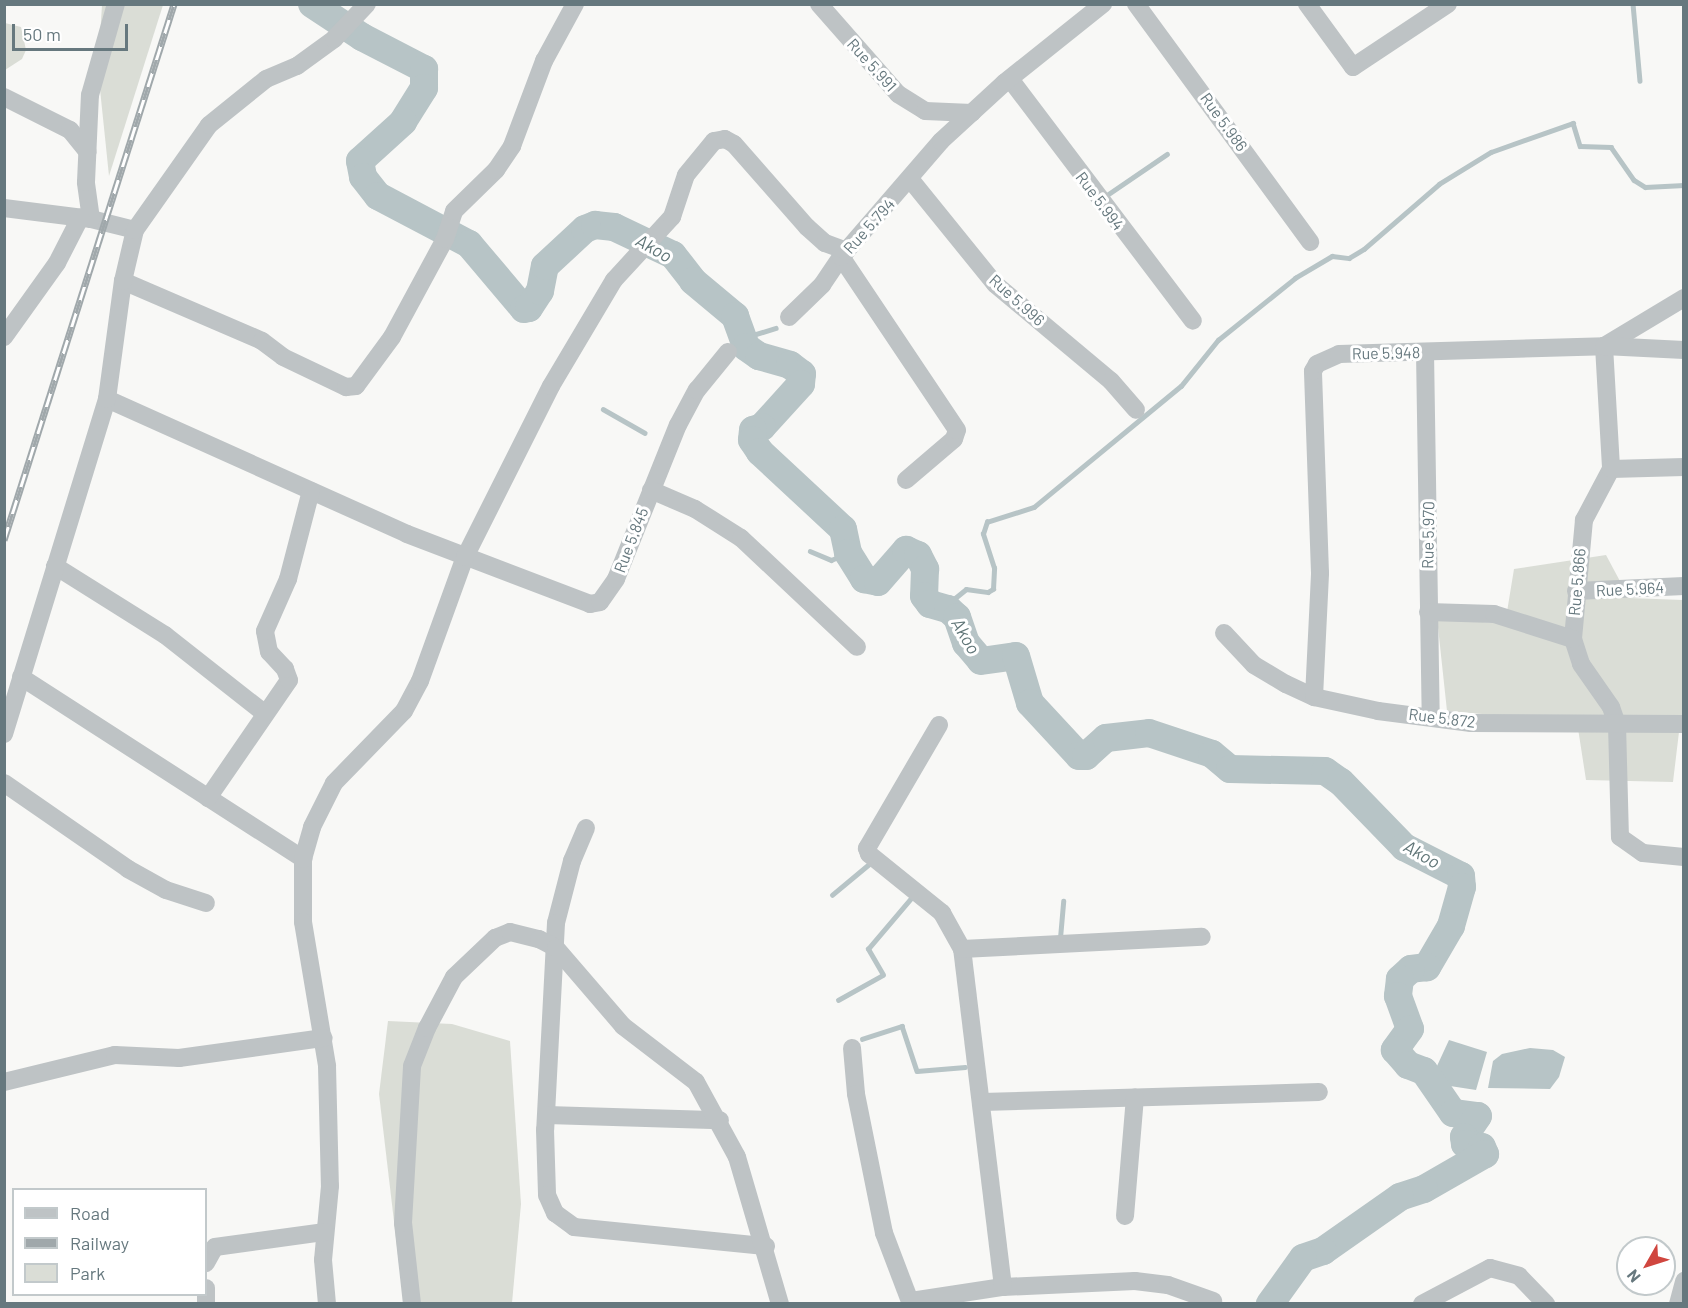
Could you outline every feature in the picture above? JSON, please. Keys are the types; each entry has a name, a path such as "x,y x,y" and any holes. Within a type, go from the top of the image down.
{"street":[{"path":"4,338 86,218 90,95 116,4"},
{"path":"123,280 262,342 283,357 353,388 393,337 445,239 460,204 496,170 512,146 544,61 575,4"},
{"name":"Rue 5.794","path":"906,480 954,439 957,430 844,254 941,141 1010,79 1103,4"},
{"name":"Rue 5.986","path":"1136,4 1310,242"},
{"path":"1307,4 1353,67 1448,4"},
{"name":"Rue 5.991","path":"825,7 898,94 925,111 972,113"},
{"path":"4,734 107,399 123,280 135,230 209,125 266,79 297,66 334,39 362,9"},
{"name":"Rue 5.994","path":"1010,79 1193,321"},
{"path":"4,97 70,130 88,152"},
{"path":"327,1304 326,1232 330,1186 324,1038 303,922 303,859 312,827 334,783 404,711 420,681 465,557 551,386 614,280 660,233 672,217 686,175 714,141 725,139 813,232 825,243 844,254 822,285 789,317"},
{"name":"Rue 5.996","path":"910,179 995,285 1111,381 1136,410"},
{"path":"4,208 86,218 135,230"},
{"path":"1683,298 1604,346 1611,469 1683,467"},
{"name":"Rue 5.948","path":"1314,696 1320,573 1313,371 1323,360 1340,354 1604,346 1683,350"},
{"name":"Rue 5.845","path":"465,557 577,600 600,602 616,579 678,425 697,390 728,352"},
{"name":"Rue 5.970","path":"1425,352 1431,717"},
{"path":"107,399 465,557"},
{"name":"Rue 5.866","path":"1611,469 1584,520 1573,639 1581,664 1611,707 1617,724 1620,837 1643,853 1683,857"},
{"path":"651,490 694,509 741,538 775,566 857,647"},
{"path":"208,798 264,713 289,680 285,669 269,652 264,631 288,579 311,491"},
{"path":"55,566 165,635 264,713"},
{"name":"Rue 5.964","path":"1576,591 1683,586"},
{"path":"1428,612 1494,614 1573,639"},
{"name":"Rue 5.872","path":"1224,633 1254,665 1314,696 1378,711 1472,723 1683,724"},
{"path":"21,677 303,859"},
{"path":"939,725 867,848 868,854 942,913 962,949 1004,1287"},
{"path":"4,783 128,869 166,891 206,903"},
{"path":"586,828 563,894 556,923 546,1115 547,1195 555,1213 574,1227 766,1246"},
{"path":"412,1304 403,1223 406,1128 412,1066 427,1028 454,977 495,938 510,932 524,933 556,948 623,1026 696,1083 720,1120 737,1157 766,1246 780,1304"},
{"path":"962,949 1202,937"},
{"path":"4,1082 115,1055 179,1058 324,1038"},
{"path":"852,1048 856,1094 884,1233 911,1302 1004,1287 1135,1281 1168,1285 1214,1301"},
{"path":"982,1102 1319,1092"},
{"path":"1125,1216 1135,1097"},
{"path":"546,1115 720,1120"},
{"path":"207,1261 215,1247 326,1232"},
{"path":"1422,1304 1490,1268 1519,1276 1546,1304"},
{"path":"1678,1304 1683,1281"}],"green space":[{"path":"102,5 163,5 109,176 98,70"},
{"path":"5,23 21,27 26,50 22,59 5,70"},
{"path":"1606,555 1629,598 1683,600 1683,731 1679,732 1673,782 1586,780 1577,722 1447,711 1437,618 1505,624 1514,569"},
{"path":"388,1021 452,1024 510,1041 521,1204 512,1303 420,1303 399,1264 379,1094"}],"shaded area":[{"path":"1449,1040 1487,1052 1476,1090 1437,1084 1437,1066"},
{"path":"1530,1048 1553,1050 1565,1057 1559,1077 1550,1089 1488,1088 1493,1061 1502,1054"}],"waterway":[{"name":"Akoo","path":"312,4 362,37 424,69 424,88 403,122 360,161 363,177 378,196 469,244 524,309 529,308 540,291 545,266 585,229 595,225 614,227 673,255 693,281 735,316 746,347 759,356 790,365 802,374 801,384 762,427 753,430 752,440 760,452 843,529 848,553 864,579 878,582 906,550 918,555 925,569 924,596 930,604 948,609 957,617 966,643 981,661 1016,656 1030,703 1079,756 1086,756 1106,738 1149,733 1212,754 1230,769 1325,771 1341,782 1404,847 1461,876 1462,887 1451,926 1427,967 1411,969 1400,979 1398,996 1410,1029 1395,1050 1408,1065 1424,1071 1453,1113 1478,1116 1464,1137 1465,1144 1482,1147 1485,1154 1424,1189 1400,1197 1323,1251 1303,1258 1270,1304"},
{"path":"1633,4 1640,81"},
{"path":"944,607 966,589 988,592 993,589 994,568 983,534 987,522 1034,507 1181,386 1218,340 1295,278 1332,256 1349,258 1364,249 1439,184 1491,152 1573,123 1580,146 1611,147 1634,180 1645,187 1684,185"},
{"path":"1104,197 1167,154"},
{"path":"743,338 776,328"},
{"path":"603,409 645,433"},
{"path":"810,551 831,560 848,553"},
{"path":"832,895 868,865"},
{"path":"838,1000 883,975 868,949 913,896"},
{"path":"1060,938 1063,901"},
{"path":"862,1039 902,1026 917,1071 965,1067"}],"railway":[{"path":"4,540 174,4"}]}
